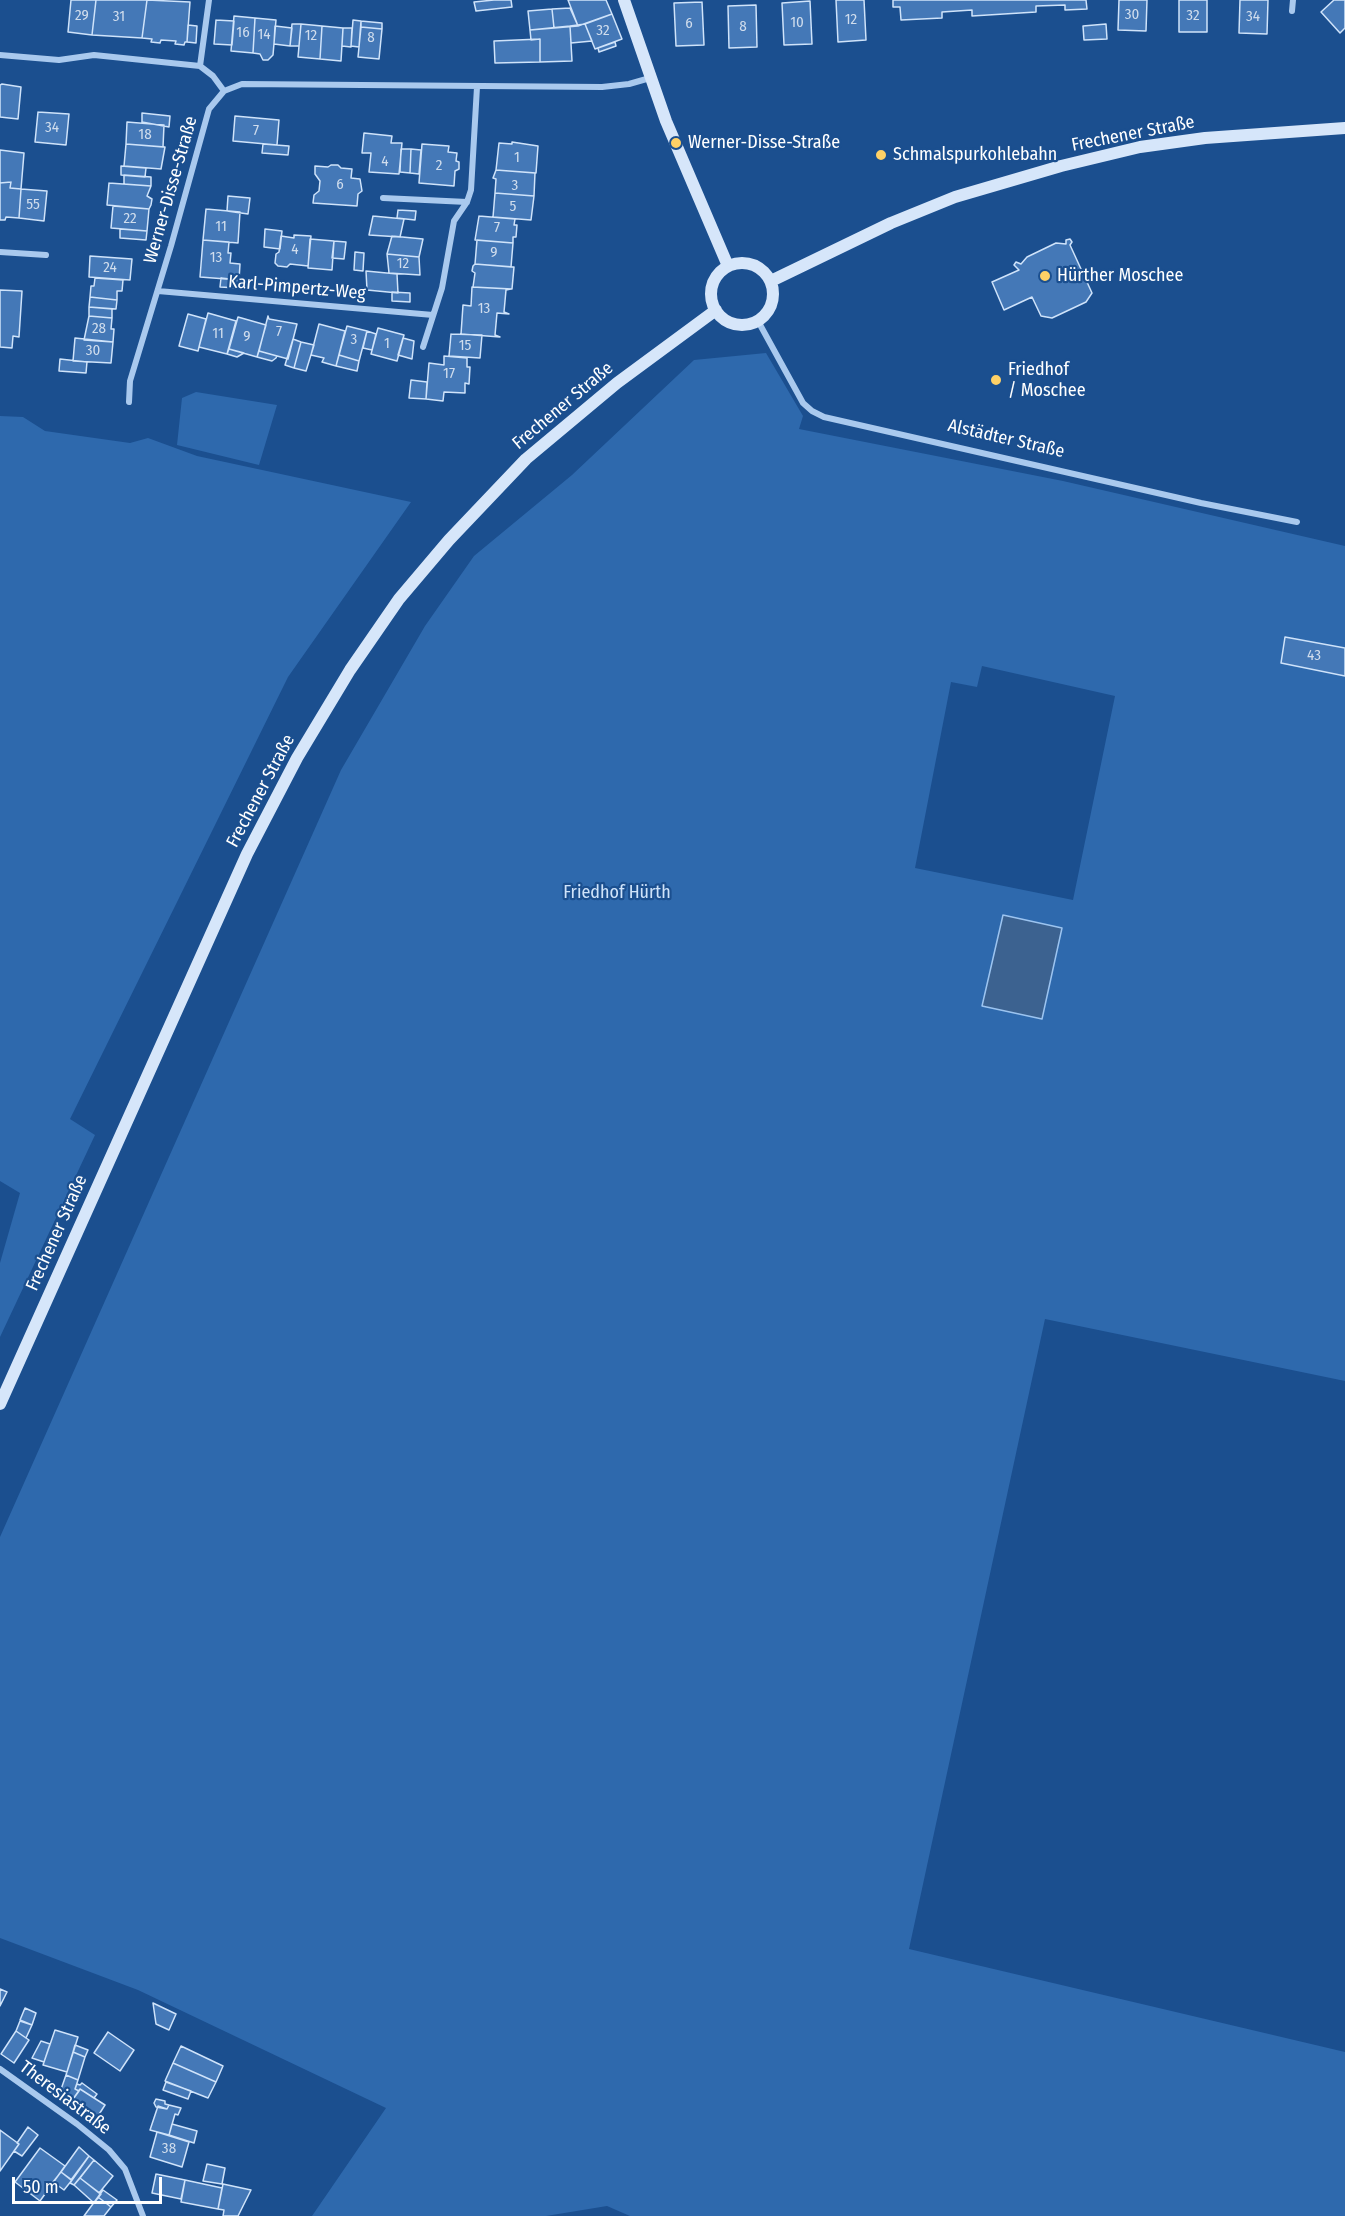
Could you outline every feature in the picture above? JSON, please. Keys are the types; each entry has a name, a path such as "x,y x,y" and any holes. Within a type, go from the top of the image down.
{"main road":[{"path":"624,0 650,78 715,241 728,266"},
{"name":"Frechener Straße","path":"771,281 891,223 955,197 1061,166 1140,147 1205,138 1345,128"},
{"path":"747,263 765,273 771,281 773,290 770,308 758,321 735,324 724,319 712,301 711,291 714,281 719,273 728,266 747,263"},
{"name":"Frechener Straße","path":"0,1404 247,854 297,758 350,670 406,591 449,540 526,459 617,383 716,310"}],"street":[{"path":"200,66 209,0"},
{"path":"1292,11 1293,0"},
{"path":"0,55 59,60 94,54 200,66 213,76 224,91 242,84 602,87 629,84 650,78"},
{"path":"423,347 442,288 454,221 467,202 471,190 477,87"},
{"name":"Werner-Disse-Straße","path":"129,402 130,381 209,109 224,91"},
{"path":"383,198 467,202"},
{"path":"0,252 46,255"},
{"name":"Karl-Pimpertz-Weg","path":"158,291 433,315"},
{"name":"Alstädter Straße","path":"758,321 803,403 824,417 1201,503 1297,522"},
{"name":"Theresiastraße","path":"0,2069 84,2129 109,2150 125,2169 143,2216"}],"green space":[{"name":"Friedhof Hürth","path":"766,353 803,416 799,429 1063,481 1345,546 1345,1381 1045,1319 909,1949 1345,2052 1345,2216 630,2216 607,2206 546,2216 312,2216 386,2108 138,1990 0,1938 0,1537 341,770 425,626 474,556 572,475 694,360","holes":["982,666 1115,696 1073,900 915,868 951,682 977,687"]},
{"path":"196,392 277,405 259,465 177,445 182,398"},
{"path":"0,416 23,417 45,431 130,443 148,438 197,456 411,502 288,677 70,1119 95,1135 0,1337 0,1263 20,1193 0,1181"}],"shaded area":[{"path":"1003,915 1062,928 1042,1019 982,1006"}],"building":[{"path":"71,0 96,0 92,35 68,32"},
{"path":"96,0 147,0 142,38 92,35"},
{"path":"147,0 190,2 187,42 184,45 175,44 176,41 161,40 160,43 142,38"},
{"path":"511,0 512,7 476,11 474,2"},
{"path":"568,0 606,0 612,14 578,26"},
{"path":"836,0 864,0 866,40 838,42"},
{"path":"893,0 1086,0 1087,9 1065,10 1065,5 1036,6 1036,12 972,16 972,10 942,12 942,18 901,20 900,7 893,7"},
{"path":"1119,0 1147,0 1146,31 1118,30"},
{"path":"1179,0 1207,0 1207,32 1179,32"},
{"path":"1240,0 1268,0 1267,34 1239,33"},
{"path":"1334,0 1345,0 1345,28 1340,33 1321,12"},
{"path":"810,1 812,44 784,45 782,3"},
{"path":"702,2 704,45 676,46 674,3"},
{"path":"756,5 757,47 729,48 728,6"},
{"path":"570,8 578,26 554,28 552,9"},
{"path":"552,9 554,28 530,30 528,11"},
{"path":"612,14 622,39 595,49 585,24"},
{"path":"234,16 255,18 253,53 231,51"},
{"path":"255,18 276,20 273,55 268,60 263,60 260,54 253,53"},
{"path":"216,20 234,21 232,45 214,44"},
{"path":"353,20 361,21 359,47 351,46"},
{"path":"361,21 382,23 382,29 361,27"},
{"path":"292,24 301,24 299,46 290,46"},
{"path":"301,24 322,26 320,59 298,57"},
{"path":"585,24 592,41 571,43 570,26"},
{"path":"1106,24 1107,39 1084,40 1083,26"},
{"path":"188,25 197,26 196,43 187,42"},
{"path":"275,26 292,28 290,46 274,44"},
{"path":"322,26 343,28 341,61 320,59"},
{"path":"570,26 572,61 540,62 540,39 531,40 530,30"},
{"path":"361,27 382,29 379,59 358,57"},
{"path":"343,28 352,28 351,47 342,46"},
{"path":"540,39 540,62 495,63 494,41"},
{"path":"615,42 616,46 599,52 598,48"},
{"path":"0,85 21,87 18,119 0,117"},
{"path":"38,112 69,114 66,145 35,142"},
{"path":"142,113 170,116 169,127 142,122"},
{"path":"235,116 279,120 277,145 233,141"},
{"path":"127,122 164,125 163,147 126,144"},
{"path":"364,133 392,136 391,143 402,143 399,174 369,172 371,153 362,153"},
{"path":"512,142 538,146 536,173 496,170 499,143 512,144"},
{"path":"126,144 165,147 161,169 124,166"},
{"path":"263,144 289,146 288,155 262,153"},
{"path":"422,144 449,146 448,152 457,153 456,161 459,162 459,169 455,171 454,186 419,183"},
{"path":"401,149 411,149 410,173 400,172"},
{"path":"411,149 421,150 419,174 410,173"},
{"path":"0,150 24,153 21,189 10,188 11,182 0,183"},
{"path":"331,165 352,169 351,178 360,179 362,191 358,194 357,206 313,203 314,195 319,191 320,181 315,174 315,166 328,167"},
{"path":"121,166 146,168 145,177 121,175"},
{"path":"496,170 535,173 534,196 495,193 496,179 493,178"},
{"path":"124,175 151,177 151,186 124,184"},
{"path":"11,182 10,188 21,189 19,218 6,217 5,220 0,220 0,183"},
{"path":"109,183 151,186 147,196 152,199 149,209 107,205"},
{"path":"21,189 47,191 44,221 19,218"},
{"path":"495,193 534,196 531,220 493,217"},
{"path":"228,196 250,198 248,214 227,211"},
{"path":"113,206 149,209 147,231 111,228"},
{"path":"206,209 240,212 238,243 203,240"},
{"path":"398,210 416,211 415,220 397,218"},
{"path":"373,216 404,219 400,237 369,235"},
{"path":"479,216 515,219 516,237 513,237 513,243 475,240"},
{"path":"120,229 147,231 146,240 120,238"},
{"path":"265,229 282,231 280,249 264,247"},
{"path":"294,235 311,236 308,266 290,264 287,267 278,266 275,263 281,236 294,238"},
{"path":"392,236 423,239 419,257 387,254"},
{"path":"310,239 334,241 332,270 308,268"},
{"name":"Hürther Moschee","path":"1070,239 1072,242 1070,245 1092,293 1086,302 1052,318 1041,316 1032,297 1004,310 992,282 1019,270 1014,265 1016,262 1021,264 1027,257 1056,243 1066,244 1066,240"},
{"path":"203,240 229,242 230,263 240,264 239,280 200,277"},
{"path":"477,240 513,243 511,267 475,264"},
{"path":"334,241 346,242 344,259 332,258"},
{"path":"355,252 364,253 363,271 354,270"},
{"path":"387,254 419,257 420,275 389,273"},
{"path":"90,256 132,259 130,280 89,277"},
{"path":"475,264 514,267 512,289 473,287 475,273 472,271"},
{"path":"366,271 397,274 398,293 367,290"},
{"path":"95,278 123,280 122,291 117,291 117,300 90,297 91,286 94,286"},
{"path":"221,278 239,280 238,288 220,287"},
{"path":"472,287 511,289 506,290 504,312 509,314 497,313 495,335 500,337 461,334 463,305 471,306"},
{"path":"0,290 22,291 19,337 13,336 12,348 0,347"},
{"path":"392,292 410,293 410,302 392,301"},
{"path":"90,297 117,300 116,309 89,307"},
{"path":"89,307 112,309 112,318 89,316"},
{"path":"208,313 236,321 227,354 199,347"},
{"path":"188,314 206,319 198,351 179,346"},
{"path":"89,316 112,318 113,342 84,340"},
{"path":"268,316 269,319 297,324 288,359 259,351"},
{"path":"238,317 266,325 257,357 229,349"},
{"path":"319,324 345,331 336,366 322,362 324,358 311,355"},
{"path":"347,326 367,331 359,361 339,355"},
{"path":"378,328 404,335 397,361 371,354"},
{"path":"367,331 376,334 372,350 363,348"},
{"path":"451,334 482,335 480,358 449,356"},
{"path":"75,338 113,342 111,363 73,361"},
{"path":"403,338 414,341 412,359 398,355"},
{"path":"293,339 301,342 294,368 285,365"},
{"path":"301,342 314,345 306,371 294,368"},
{"path":"229,349 244,353 237,357 227,354"},
{"path":"259,351 277,356 272,361 257,357"},
{"path":"339,355 359,361 357,371 336,366"},
{"path":"444,356 467,358 467,367 470,367 469,384 465,383 465,393 444,392 443,401 426,399 429,363 444,365"},
{"path":"60,359 87,362 86,373 59,371"},
{"path":"411,380 427,382 426,399 409,398"},
{"path":"1285,637 1345,648 1345,676 1281,663"},
{"path":"0,1989 7,1992 0,2006"},
{"path":"153,2003 176,2014 169,2030 156,2024"},
{"path":"25,2008 36,2013 32,2025 20,2020"},
{"path":"20,2021 32,2025 26,2038 16,2031"},
{"path":"55,2030 78,2037 67,2072 43,2065"},
{"path":"16,2031 29,2040 14,2063 1,2054"},
{"path":"108,2032 134,2050 120,2071 94,2053"},
{"path":"41,2041 50,2044 44,2062 32,2058"},
{"path":"75,2045 88,2050 85,2057 73,2052"},
{"path":"181,2046 223,2066 216,2082 173,2063"},
{"path":"73,2052 85,2057 78,2080 66,2075"},
{"path":"173,2063 216,2082 208,2098 165,2081"},
{"path":"66,2075 78,2080 75,2089 79,2091 71,2102 59,2095"},
{"path":"166,2082 191,2091 188,2099 163,2090"},
{"path":"82,2083 97,2094 94,2098 80,2089 79,2091 75,2089 77,2084"},
{"path":"80,2089 105,2105 96,2119 71,2102"},
{"path":"156,2099 165,2101 165,2104 169,2105 167,2109 156,2107 154,2103"},
{"path":"169,2105 181,2108 178,2115 175,2114 169,2135 150,2130 158,2106 167,2109"},
{"path":"172,2124 197,2131 194,2143 169,2135"},
{"path":"28,2127 38,2135 22,2156 14,2151"},
{"path":"0,2130 19,2144 0,2171"},
{"path":"157,2132 189,2142 182,2167 150,2157"},
{"path":"79,2147 89,2156 71,2180 61,2172"},
{"path":"40,2148 65,2166 40,2201 15,2182"},
{"path":"89,2156 94,2160 74,2185 70,2183"},
{"path":"94,2160 113,2176 99,2193 80,2178"},
{"path":"207,2164 225,2168 222,2184 203,2181"},
{"path":"61,2172 72,2180 64,2190 53,2182"},
{"path":"156,2174 185,2180 181,2199 152,2193"},
{"path":"80,2178 101,2194 94,2203 74,2185"},
{"path":"185,2180 222,2188 218,2209 181,2202"},
{"path":"223,2184 251,2190 238,2216 223,2216 224,2210 218,2209"},
{"path":"103,2190 117,2200 111,2207 98,2197"},
{"path":"98,2197 111,2207 104,2216 84,2216"}],"place":[{"name":"Werner-Disse-Straße","path":"676,143"},
{"name":"Schmalspurkohlebahn","path":"881,155"},
{"name":"Hürther Moschee","path":"1045,276"},
{"name":"Friedhof / Moschee","path":"996,380"}]}
